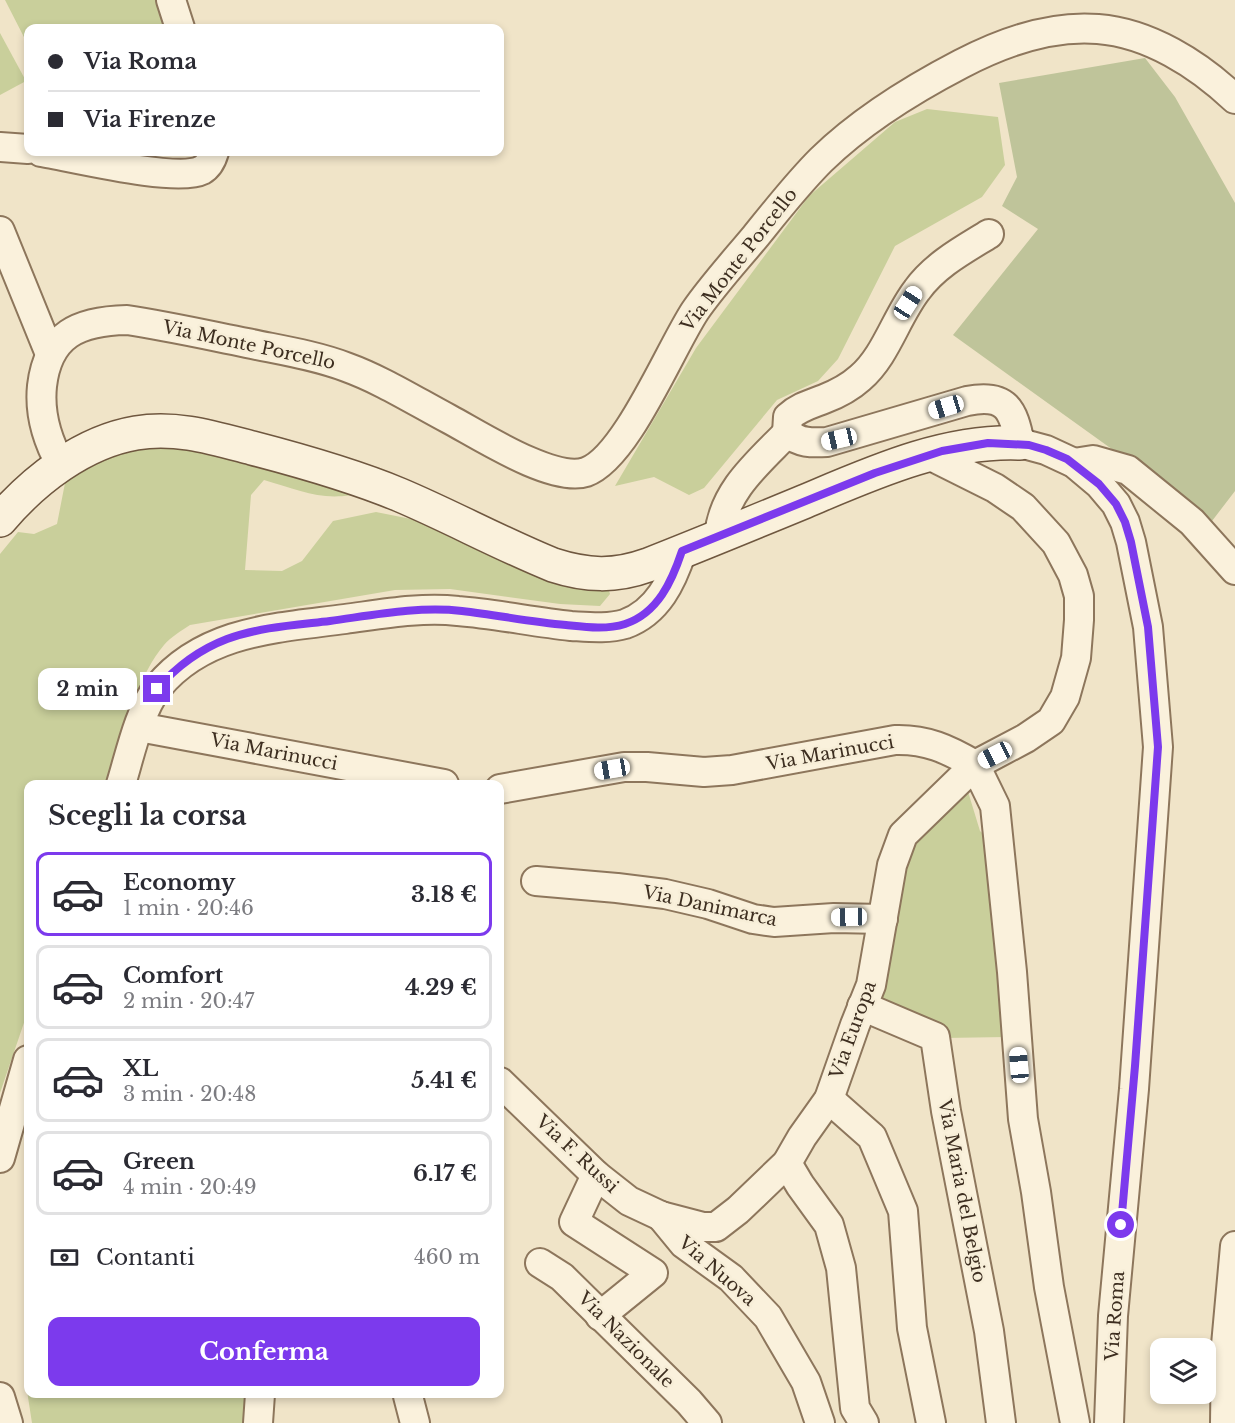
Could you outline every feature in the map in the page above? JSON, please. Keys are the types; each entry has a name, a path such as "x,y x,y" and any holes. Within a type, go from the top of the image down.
{"street":[{"path":"171,0 179,24"},
{"name":"Via Monte Porcello","path":"50,354 62,339 76,329 97,322 126,320 331,361 375,379 538,466 558,472 578,474 594,468 621,440 633,423 695,313 801,181 851,132 929,81 973,58 1015,40 1052,32 1097,29 1136,37 1160,47 1201,71 1235,99"},
{"path":"0,147 24,149"},
{"path":"64,156 180,175 204,169 213,156"},
{"path":"0,231 50,354 42,387 42,417 48,440 61,465"},
{"path":"719,536 723,512 734,491 788,433 788,417 801,407 836,394 861,377 884,346 917,289 937,269 989,234"},
{"path":"0,520 35,485 61,465 99,445 134,433 157,431 191,433 310,464 374,485 543,561 569,570 588,574 616,574 642,567 858,479 929,455 976,444 1020,443 1009,409 998,402 982,399 827,441 805,442 795,439 788,433"},
{"name":"Via Roma","path":"1020,443 1046,450 1074,463 1108,494 1121,513 1128,530 1148,627 1158,747 1136,1053 1113,1316 1109,1423"},
{"path":"929,455 995,488 1030,513 1062,552 1073,574 1079,596 1076,658 1062,706 1051,721 1036,732 975,765 995,806 1012,972 1023,1119 1049,1287 1076,1423"},
{"path":"1074,463 1093,460 1128,470 1192,522 1235,570"},
{"path":"122,780 139,727 150,699 157,689 179,666 199,652 233,637 270,628 431,610 460,611 569,626 593,627 625,624 640,615 663,595 670,584 682,551"},
{"name":"Via Marinucci","path":"139,727 423,780"},
{"name":"Via Marinucci","path":"504,788 624,767 647,766 704,772 732,770 895,740 932,744 975,765"},
{"name":"Via Europa","path":"661,1216 703,1227 716,1227 738,1210 787,1164 802,1137 829,1099 871,985 895,855 903,835 975,765"},
{"name":"Via Danimarca","path":"536,881 665,894 708,904 753,919 774,922 834,918 883,919"},
{"name":"Via Maria del Belgio","path":"862,1006 935,1037 946,1112 989,1331 1001,1423"},
{"path":"0,1158 24,1074"},
{"name":"Via F. Russi","path":"504,1086 596,1175 629,1201 661,1216"},
{"path":"829,1099 872,1137 903,1211 912,1328 931,1423"},
{"path":"787,1164 829,1225 841,1268 855,1408 864,1423"},
{"path":"596,1175 574,1222 654,1273 600,1316"},
{"name":"Via Nuova","path":"661,1216 684,1244 731,1278 768,1317 806,1382 820,1423"},
{"path":"1225,1423 1226,1345 1235,1246"},
{"name":"Via Nazionale","path":"540,1263 562,1277 689,1402 707,1423"},
{"path":"0,1398 8,1423"},
{"path":"258,1423 260,1398"},
{"path":"409,1398 415,1423"}],"green space":[{"path":"5,0 158,0 165,24 24,24 24,37"},
{"path":"0,33 24,77 24,82 0,95"},
{"path":"1145,58 1175,97 1235,203 1235,491 1212,521 953,335 1038,229 1002,206 1017,177 999,83"},
{"path":"927,109 998,117 1005,165 982,197 895,246 838,359 818,381 777,400 704,488 689,495 654,477 615,486 696,348 809,196 895,122"},
{"path":"150,438 367,491 353,495 327,496 303,492 264,480 251,495 245,570 282,571 302,561 333,521 376,512 431,523 608,587 610,594 600,606 560,604 450,589 395,590 190,625 173,637 164,645 145,675 130,712 108,780 24,780 24,1023 0,1093 0,554 18,532 34,534 57,524 66,478"},
{"path":"966,785 980,831 992,842 1006,1037 944,1038 871,1003 900,859"},
{"path":"28,1398 244,1398 244,1423 32,1423"}],"route":[{"path":"157,689 179,666 199,652 240,635 270,628 431,610 460,611 576,626 609,627 625,624 646,612 663,595 670,584 682,551 875,473 942,451 976,444 1003,442 1020,443 1046,450 1074,463 1108,494 1121,513 1128,530 1148,627 1158,747 1121,1225"}]}
